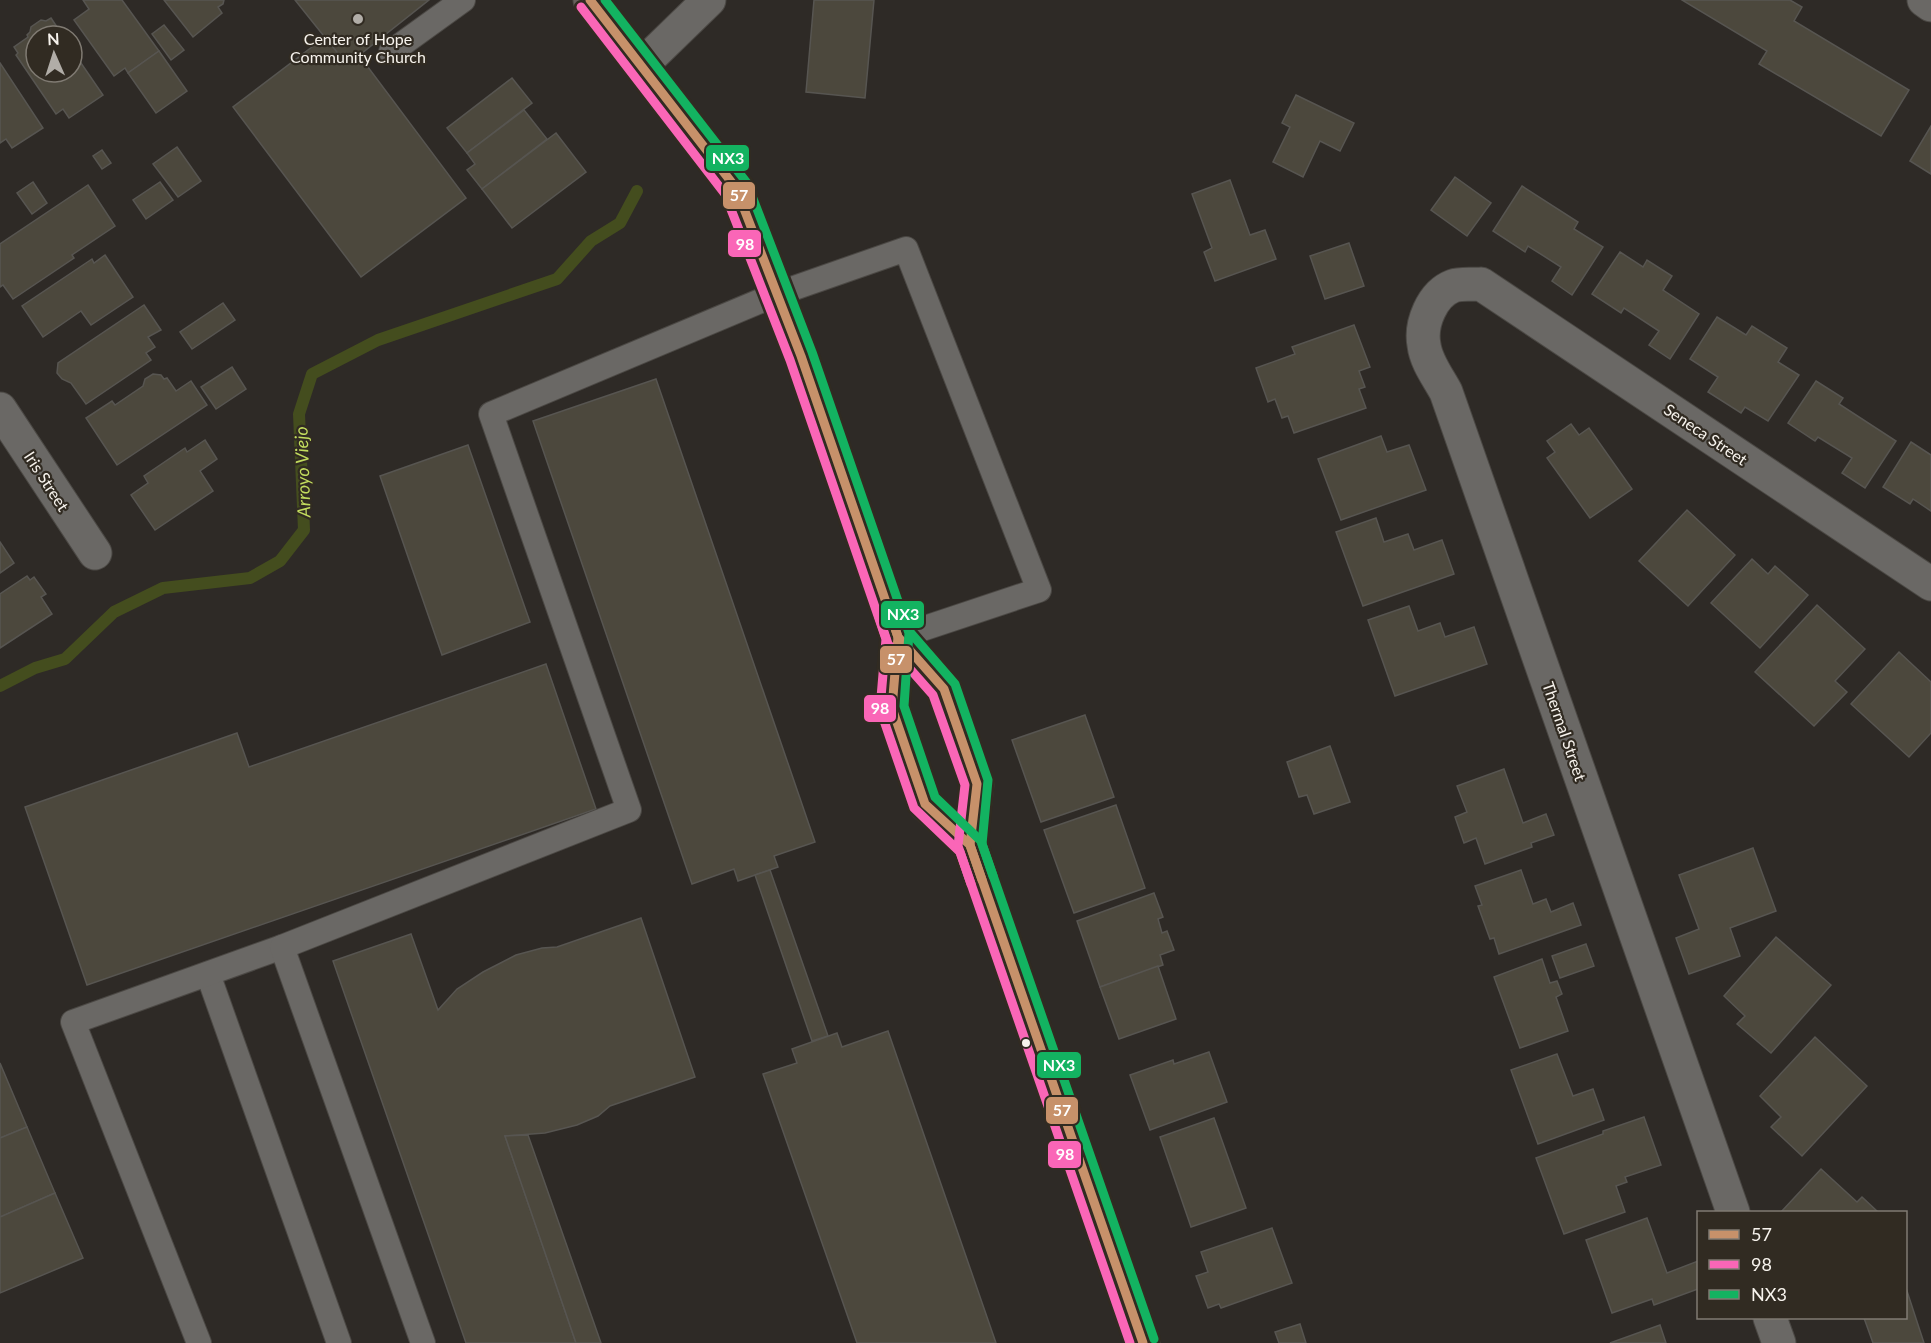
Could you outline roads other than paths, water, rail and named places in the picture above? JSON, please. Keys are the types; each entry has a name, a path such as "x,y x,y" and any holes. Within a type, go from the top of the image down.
{"main road":[{"path":"590,0 736,189 801,356 898,637 944,688 977,784 970,845 1143,1343"},
{"path":"898,637 892,708 926,804 970,845"}],"street":[{"path":"642,65 709,0"},
{"path":"1924,0 1931,5"},
{"name":"Seneca Street","path":"1481,284 1931,584"},
{"name":"Thermal Street","path":"1481,284 1454,285 1439,296 1429,310 1424,327 1424,345 1429,362 1446,392 1733,1211"},
{"name":"Iris Street","path":"0,409 94,553"},
{"path":"1771,1319 1779,1343"}],"lane":[{"path":"391,52 463,0"},
{"path":"199,1343 73,1022 282,947 629,810 491,414 777,294 906,249 1039,590 898,637"},
{"path":"282,947 423,1343"},
{"path":"208,974 339,1343"}],"waterway":[{"name":"Arroyo Viejo","path":"0,686 35,668 65,659 114,612 163,588 250,578 280,561 304,530 299,414 312,374 378,340 557,279 591,241 620,223 637,191"}],"place":[{"name":"Center of Hope Community Church","path":"358,19"}]}
